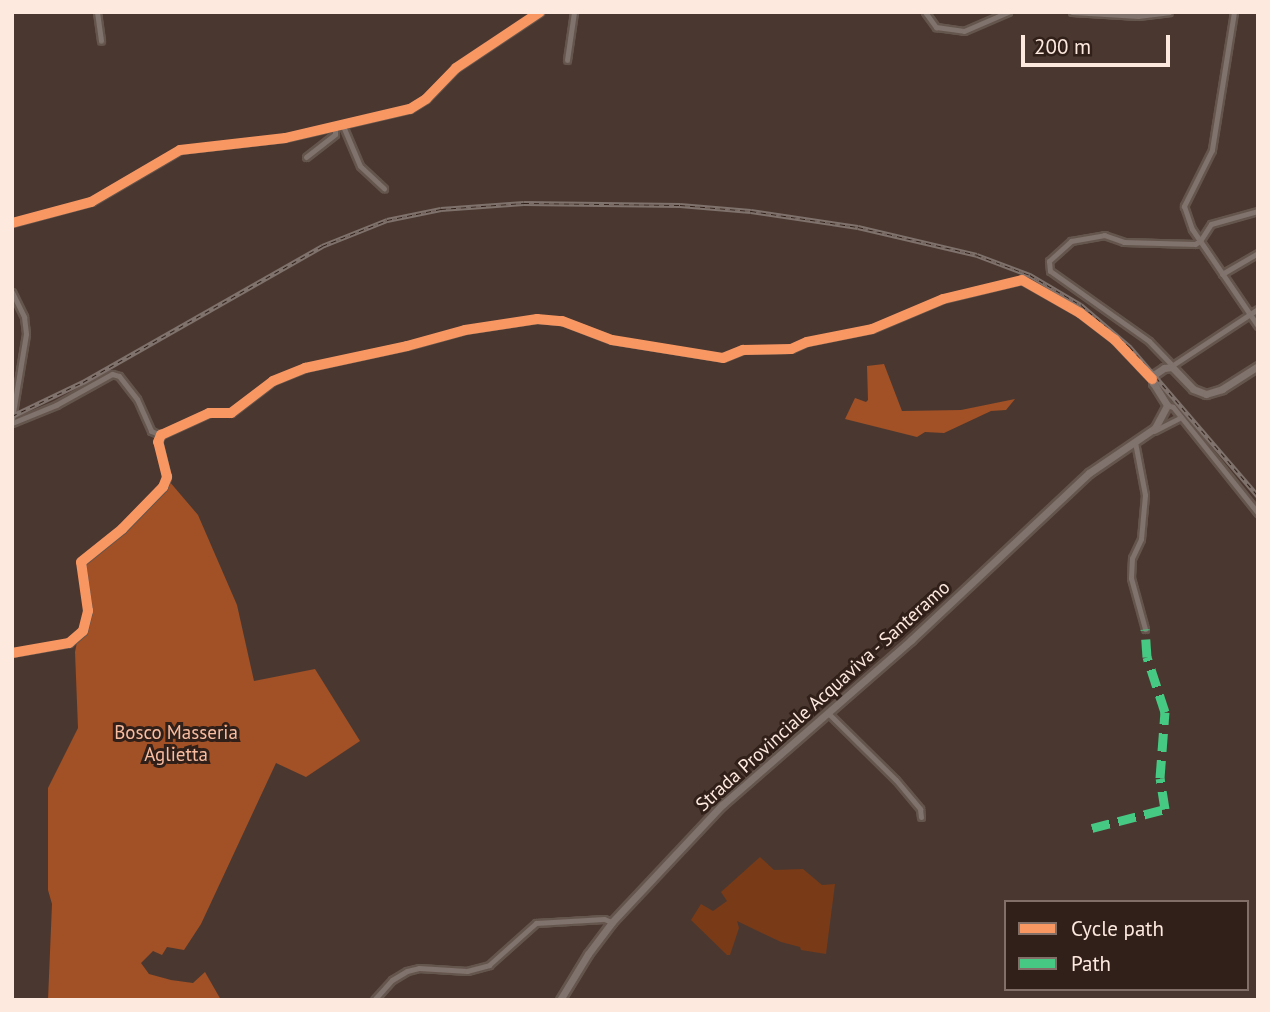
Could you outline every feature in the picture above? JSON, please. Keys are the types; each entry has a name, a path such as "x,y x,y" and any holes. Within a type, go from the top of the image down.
{"main road":[{"path":"1151,431 1164,415 1167,405 1152,379 1160,370 1171,366 1194,389 1206,394 1222,389 1258,366"},
{"name":"Strada Provinciale Acquaviva - Santeramo","path":"560,1000 588,954 612,922 717,810 828,713 1068,492 1098,466 1151,431"}],"street":[{"path":"97,12 101,41"},
{"path":"12,223 91,202 180,150 335,129 414,107 451,72 540,12"},
{"path":"567,60 574,12"},
{"path":"925,12 936,27 964,31 1008,12"},
{"path":"1072,12 1138,16 1169,12"},
{"path":"1234,12 1212,150 1184,206 1187,219 1200,242 1258,326"},
{"path":"342,126 360,166 384,188"},
{"path":"306,157 335,134 335,129"},
{"path":"1258,211 1211,224 1200,242 1190,244 1131,243 1108,235 1065,244 1048,265 1050,271 1153,345 1171,366 1258,309"},
{"path":"1222,274 1258,253"},
{"path":"12,653 69,642 83,631 88,611 82,562 122,529 163,487 167,477 158,442 161,435 209,413 232,412 273,381 304,368 407,346 466,330 545,319 562,321 612,340 723,358 743,350 791,349 807,342 872,330 943,299 1022,280 1080,313 1115,340 1152,379"},
{"path":"12,292 24,317 26,334 12,421"},
{"path":"12,421 116,374 137,399 151,431 161,435"},
{"path":"1167,405 1173,407 1258,513"},
{"path":"1151,431 1181,417"},
{"path":"1135,442 1145,495 1141,539 1132,558 1131,578 1145,629"},
{"path":"828,713 896,780 920,809 920,817"},
{"path":"374,1000 392,980 407,971 419,968 467,971 489,965 536,923 604,919 612,922"}],"shaded area":[{"path":"760,857 774,870 803,869 822,885 835,884 826,954 801,950 800,947 781,942 737,921 739,928 730,955 727,955 691,920 701,904 713,911 727,901 721,892"}],"green space":[{"path":"884,364 902,411 961,410 1015,399 1006,410 991,411 944,433 925,432 917,437 845,419 855,398 866,402 868,400 867,366"},
{"name":"Bosco Masseria Aglietta","path":"169,481 198,515 237,605 254,681 315,669 360,741 306,777 276,763 201,924 184,950 167,947 162,955 153,951 141,963 149,974 171,980 193,983 205,972 221,1000 48,1000 52,904 48,890 48,788 78,728 75,652 77,642 91,617 83,560 138,517"}],"railway":[{"path":"12,416 83,382 322,246 387,220 441,209 524,203 680,205 751,211 858,227 977,255 1030,275 1081,305 1130,347 1258,496"}],"marked path":[{"path":"1092,828 1165,809 1160,778 1165,712 1147,657 1145,629"}],"cycle path":[{"path":"12,223 91,202 180,150 285,138 410,109 426,99 456,68 540,12"},
{"path":"12,653 69,643 83,631 88,611 81,562 122,529 163,487 167,477 158,442 161,435 209,413 231,413 273,381 305,368 407,346 465,330 537,319 562,321 612,340 723,358 743,350 791,349 807,342 872,329 943,299 1022,280 1080,313 1115,340 1152,379"}]}
